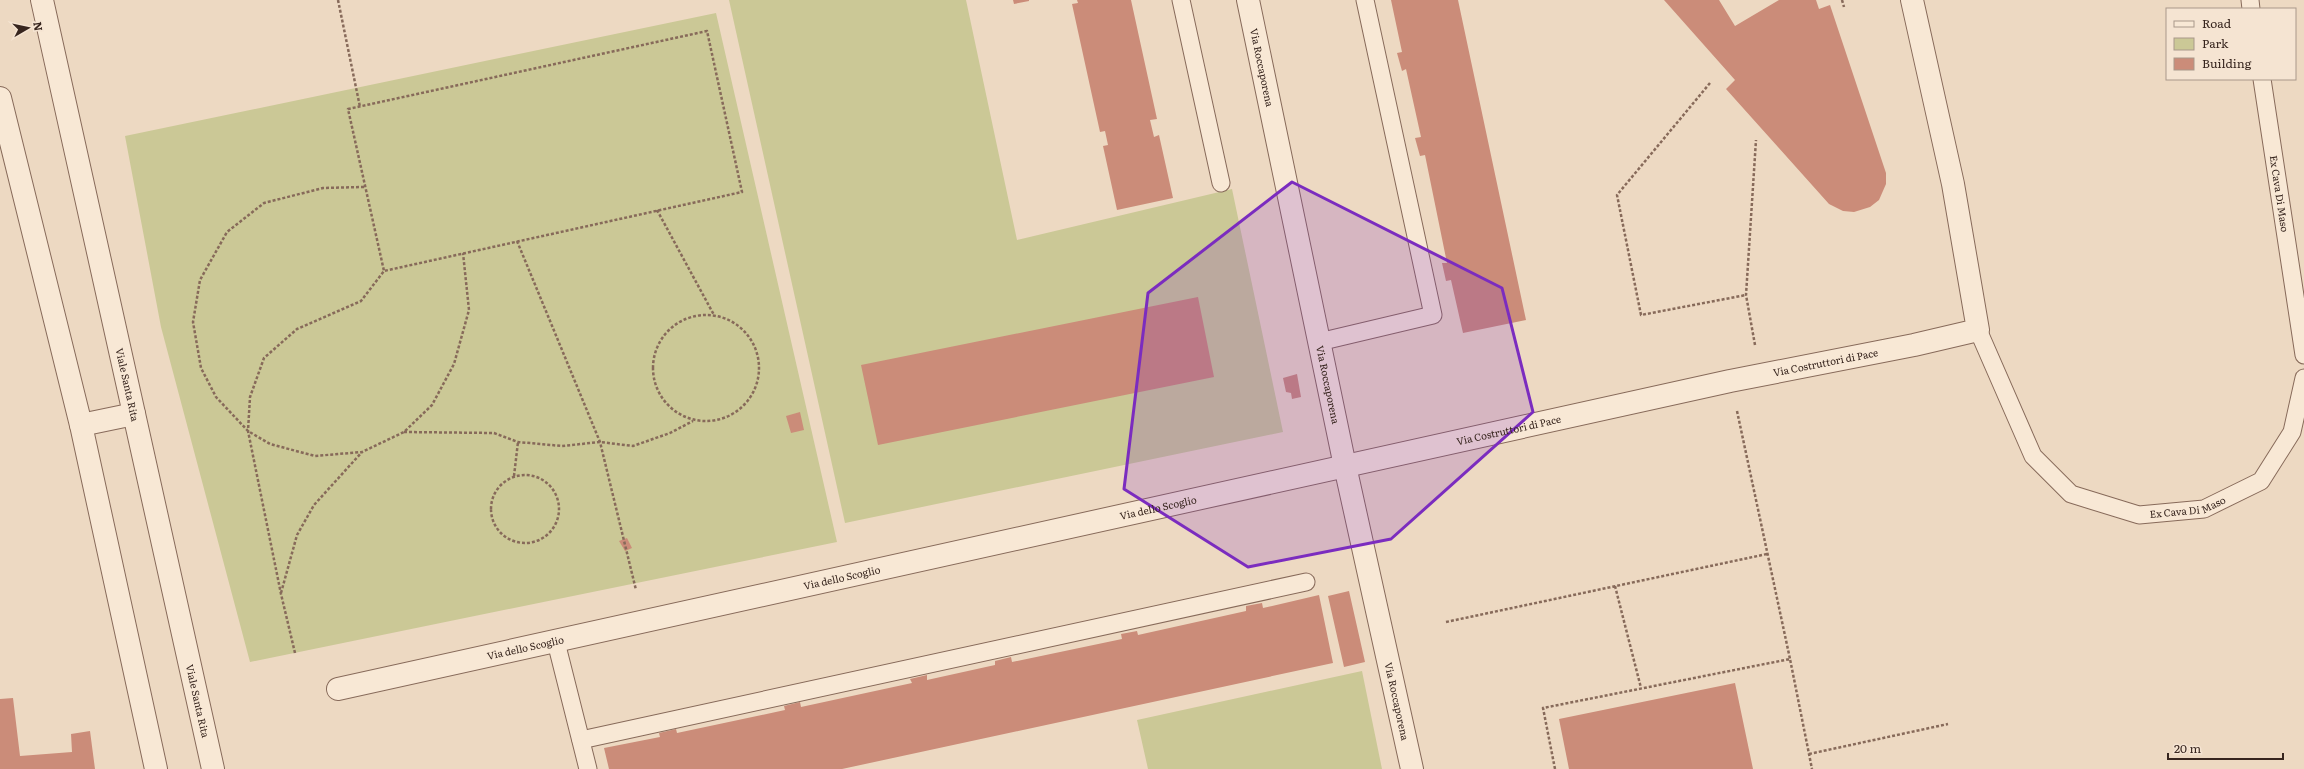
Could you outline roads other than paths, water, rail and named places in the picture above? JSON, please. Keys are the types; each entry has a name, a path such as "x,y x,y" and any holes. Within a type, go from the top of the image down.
{"street":[{"name":"Viale Santa Rita","path":"42,0 212,769"},
{"name":"Via Roccaporena","path":"1248,0 1345,466 1412,769"},
{"path":"1912,0 1953,184 1978,330"},
{"path":"0,98 79,417 156,769"},
{"name":"Via Costruttori di Pace","path":"1345,466 1730,380 1914,346 1978,330"},
{"path":"79,417 133,407"},
{"name":"Via dello Scoglio","path":"338,689 556,642 1345,466"}],"lane":[{"path":"1181,0 1221,183"},
{"path":"1319,342 1433,315 1365,0"},
{"name":"Ex Cava Di Maso","path":"2262,80 2304,355"},
{"name":"Ex Cava Di Maso","path":"1978,330 2033,456 2071,494 2139,515 2204,509 2261,481 2292,432 2304,378"},
{"path":"580,740 1306,582"},
{"path":"556,642 588,769"}]}
